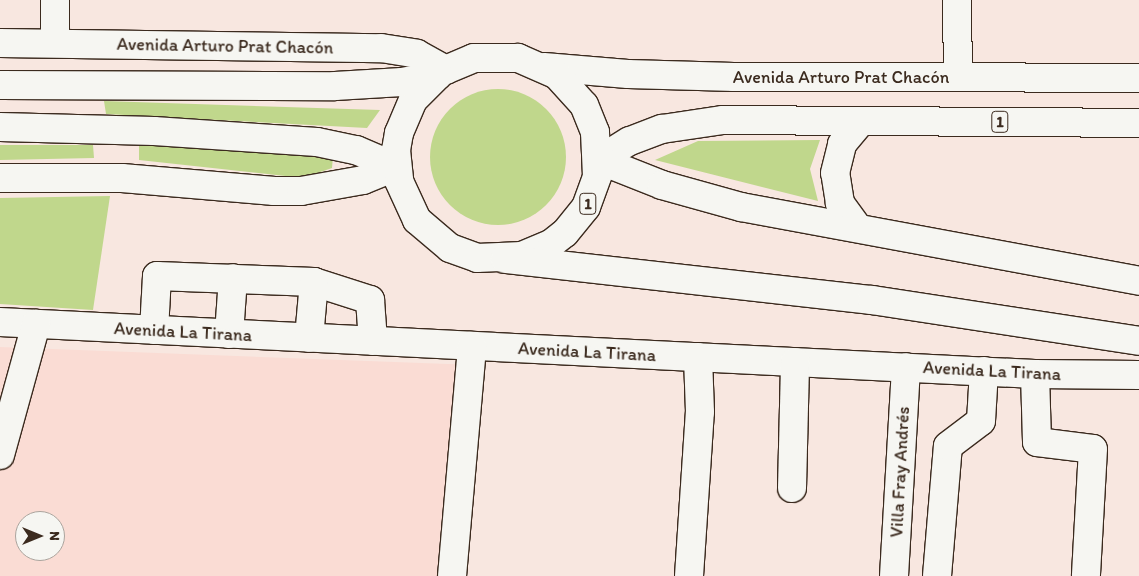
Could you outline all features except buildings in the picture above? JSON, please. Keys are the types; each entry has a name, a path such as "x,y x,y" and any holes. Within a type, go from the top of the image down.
{"main road":[{"path":"54,44 55,0"},
{"path":"957,0 958,77"},
{"name":"Avenida Arturo Prat Chacón","path":"0,43 381,48 417,54 442,72"},
{"name":"Avenida Arturo Prat Chacón","path":"0,84 335,86 402,82 442,72 474,58 502,56 544,67 628,74 734,77 1139,78"},
{"name":"Avenida Arturo Prat Chacón","path":"442,72 413,100 405,116 398,141 396,167 406,202 427,231 463,253 506,259 537,251 565,234 586,207 597,176 599,160 595,132 584,105 567,84 544,67"},
{"name":"1","path":"599,160 630,142 692,123 723,120 1139,123"},
{"path":"858,228 840,203 834,173 842,144 861,121"},
{"path":"0,127 154,130 317,142 356,150 396,167"},
{"path":"599,160 695,195 1139,281"},
{"path":"0,178 122,178 292,191 336,186 396,167"},
{"path":"506,259 872,300 1139,340"},
{"path":"154,330 157,276 314,282 370,300 373,341"},
{"path":"229,334 233,278"},
{"path":"309,338 314,282"},
{"path":"0,322 36,324 0,455"},
{"name":"Avenida La Tirana","path":"36,324 1035,374 1139,375"},
{"path":"452,576 472,346"},
{"path":"689,576 700,412 698,357"},
{"path":"792,488 795,362"},
{"name":"Villa Fray Andrés","path":"894,576 906,367"},
{"path":"938,576 948,446 981,421 984,371"},
{"path":"1035,374 1037,442 1093,449 1086,576"}],"shaded area":[{"path":"0,347 475,365 462,576 0,576"}],"green space":[{"path":"498,89 524,94 546,109 561,131 566,157 561,183 546,205 524,220 498,225 472,220 450,205 435,183 430,157 435,131 450,109 472,94"},
{"path":"104,101 380,110 367,128 106,114"},
{"path":"820,140 810,169 818,201 655,160 698,141"},
{"path":"139,143 333,156 332,168 303,178 139,160"},
{"path":"0,145 93,145 94,158 0,160"},
{"path":"110,196 93,310 0,304 0,198"}]}
